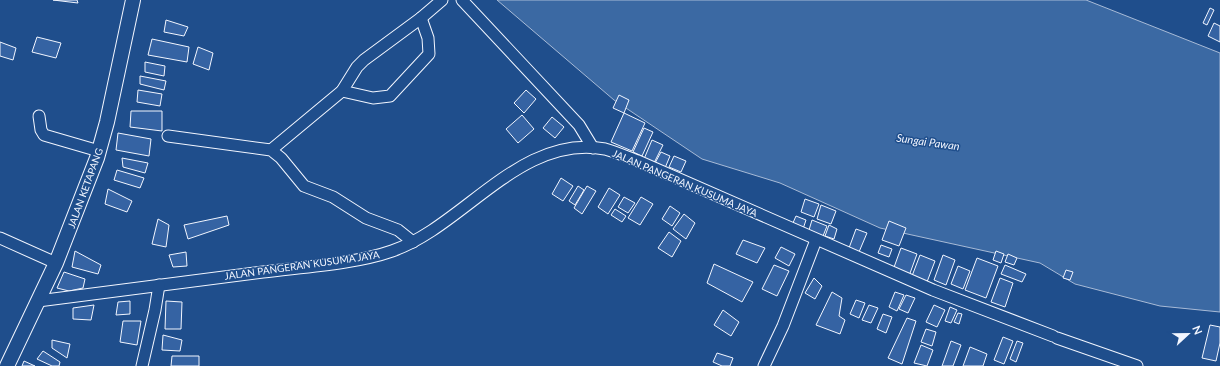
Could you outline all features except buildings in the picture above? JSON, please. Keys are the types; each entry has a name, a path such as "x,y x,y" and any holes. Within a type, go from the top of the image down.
{"main road":[{"name":"JALAN KETAPANG","path":"7,366 56,263 99,151 124,46 133,0"}],"street":[{"path":"271,150 342,91 357,67 364,60 421,18 442,0"},
{"path":"462,0 579,125 593,148"},
{"path":"342,91 373,98 390,96 429,54 428,38 421,18"},
{"path":"39,116 41,130 44,135 99,151"},
{"path":"168,136 271,150 281,158 304,186 332,197 366,218 398,230 413,242"},
{"name":"JALAN PANGERAN KUSUMA JAYA","path":"38,301 368,257 390,252 413,242 442,224 500,181 536,159 568,149 593,148 619,154 644,164 933,290 1055,337 1137,366"},
{"path":"0,238 56,263"},
{"path":"764,366 783,326 816,240"},
{"path":"142,366 155,310 159,285"}],"water":[{"name":"Sungai Pawan","path":"497,0 1086,0 1220,53 1220,312 1160,306 1075,284 1040,263 880,228 780,183 702,159 614,100"}]}
